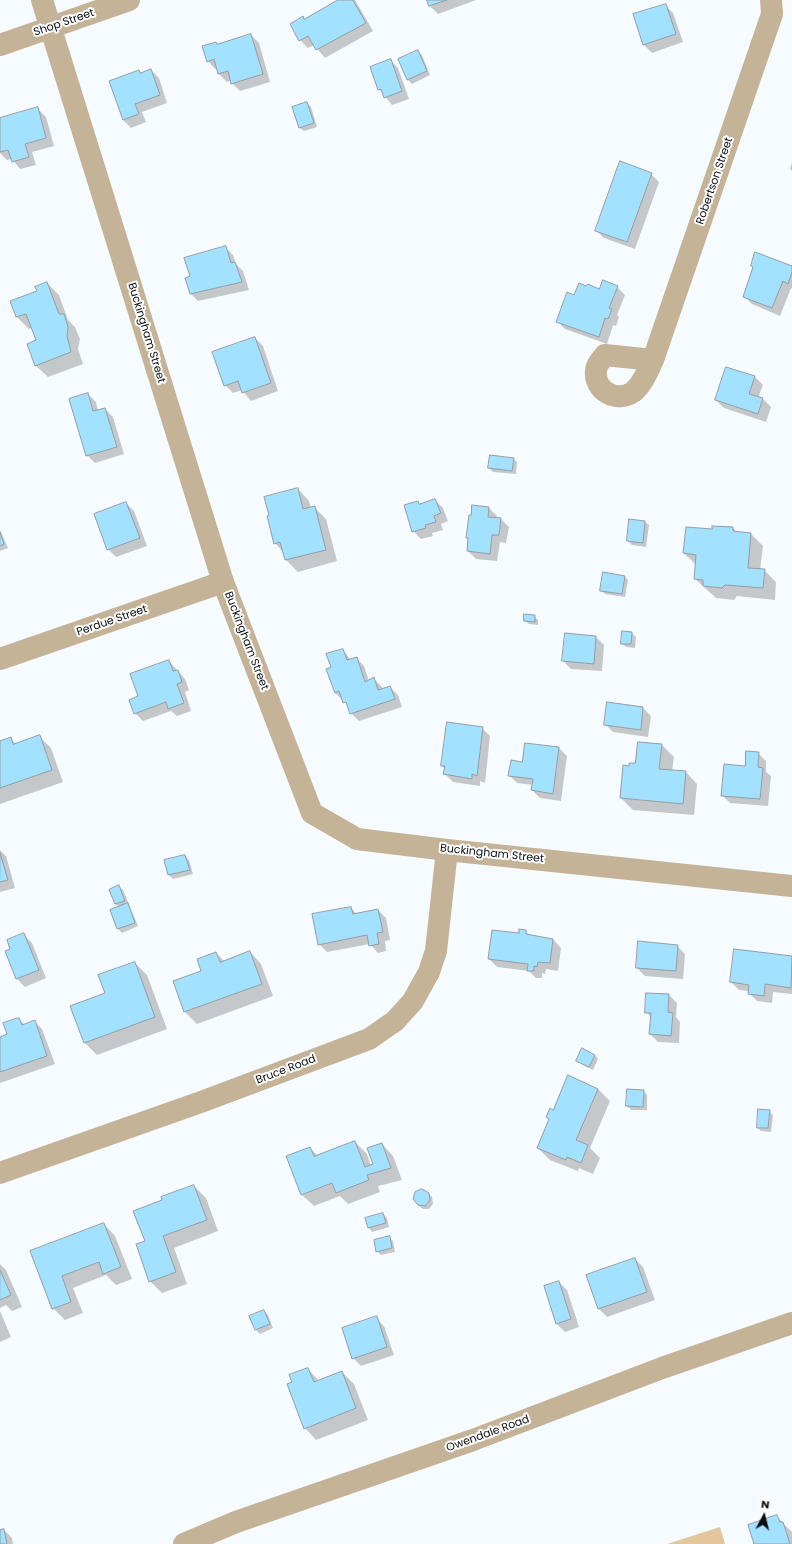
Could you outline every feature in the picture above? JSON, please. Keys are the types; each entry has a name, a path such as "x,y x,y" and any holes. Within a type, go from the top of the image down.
{"street":[{"name":"Buckingham Street","path":"42,0 223,582 312,813 357,839 447,850 792,886"},
{"name":"Shop Street","path":"0,45 129,0"},
{"name":"Robertson Street","path":"653,360 772,14 771,0"},
{"name":"Perdue Street","path":"0,659 223,582"},
{"name":"Bruce Road","path":"0,1173 201,1102 369,1039 395,1020 414,1001 429,972 436,951 447,850"},
{"name":"Owendale Road","path":"184,1544 236,1522 473,1440 662,1368 792,1323"}],"shaded area":[{"path":"720,1527 725,1544 667,1544"}],"building":[{"path":"338,0 353,0 366,23 316,50 308,36 299,41 290,24 303,16 304,19"},
{"path":"427,0 447,0 429,6"},
{"path":"666,4 676,34 643,45 633,14"},
{"path":"251,34 263,74 231,84 228,71 218,74 214,59 207,62 202,46 216,42 217,44"},
{"path":"418,50 427,71 407,80 398,59"},
{"path":"391,59 402,91 384,98 381,89 378,90 370,67"},
{"path":"151,69 160,95 135,104 139,114 123,120 109,81 139,70 140,73"},
{"path":"307,102 314,123 299,128 292,107"},
{"path":"38,107 46,138 25,144 29,157 12,162 8,150 0,152 0,118"},
{"path":"620,161 652,173 627,242 595,231"},
{"path":"226,246 231,263 235,262 242,282 190,294 185,278 190,276 184,258"},
{"path":"755,252 792,266 792,272 788,284 783,281 772,308 743,297 753,267 751,266"},
{"path":"603,280 618,286 609,308 612,309 608,319 605,318 599,337 556,322 567,292 574,295 579,283 586,286 588,284 599,289"},
{"path":"47,282 59,314 64,314 68,327 67,336 71,352 35,366 27,344 36,340 26,314 16,317 10,301 37,291 35,287"},
{"path":"255,337 271,383 242,393 238,381 224,386 212,352"},
{"path":"726,367 755,376 749,394 763,398 758,414 715,400"},
{"path":"88,393 93,411 105,408 117,447 86,456 69,399"},
{"path":"490,455 514,458 512,471 488,468"},
{"path":"298,488 303,509 315,506 326,550 285,560 280,542 274,544 264,497"},
{"path":"435,499 441,513 434,516 436,522 425,525 426,528 412,532 404,505 418,501 419,504"},
{"path":"126,502 140,538 107,550 94,514"},
{"path":"472,505 489,507 488,517 501,518 499,535 492,535 490,554 467,551 468,538 466,538"},
{"path":"629,519 645,521 643,543 627,541"},
{"path":"712,526 733,527 733,531 751,533 748,568 765,569 763,588 725,585 722,588 703,586 703,580 694,579 696,555 683,553 686,527 712,529"},
{"path":"0,532 4,544 0,546"},
{"path":"603,572 625,576 622,594 600,591"},
{"path":"524,614 535,615 535,622 524,621"},
{"path":"622,631 632,632 631,644 621,644"},
{"path":"565,633 596,636 594,664 562,661"},
{"path":"343,649 347,660 357,657 365,682 374,677 378,690 390,686 395,699 350,714 346,702 343,703 339,691 335,693 326,669 331,667 326,654"},
{"path":"169,660 173,671 178,670 182,682 177,684 184,703 168,709 166,702 134,714 129,700 138,696 130,674"},
{"path":"607,702 643,707 641,730 604,725"},
{"path":"447,722 483,727 477,776 472,774 472,779 443,774 445,766 441,766"},
{"path":"40,735 52,770 0,788 0,741 11,737 13,744"},
{"path":"638,742 662,744 659,769 686,771 683,804 620,798 623,765 629,766 629,763 635,763"},
{"path":"525,743 559,747 553,794 531,790 533,779 508,776 511,760 522,762"},
{"path":"746,751 759,752 758,767 763,768 760,799 721,796 724,764 745,766"},
{"path":"0,853 8,880 0,882"},
{"path":"185,855 190,870 168,875 164,860"},
{"path":"119,885 125,901 115,904 109,890"},
{"path":"128,903 135,923 117,929 110,910"},
{"path":"351,907 353,914 378,909 383,932 377,933 379,944 369,946 367,935 318,945 312,914"},
{"path":"519,929 526,930 526,934 553,939 550,963 538,962 537,967 534,966 534,971 527,971 528,964 488,959 492,930 519,933"},
{"path":"24,933 39,970 16,979 5,951 10,949 7,940"},
{"path":"638,941 678,945 676,971 636,968"},
{"path":"734,949 792,956 791,988 765,984 764,996 748,994 749,985 730,982"},
{"path":"250,951 262,984 184,1012 173,981 201,971 197,959 216,952 220,962"},
{"path":"135,962 155,1017 84,1043 70,1006 105,993 98,975"},
{"path":"646,993 669,994 668,1012 673,1013 671,1036 649,1034 651,1013 645,1013"},
{"path":"19,1018 22,1025 35,1020 47,1056 0,1072 0,1037 7,1034 3,1023"},
{"path":"582,1048 595,1055 589,1067 576,1061"},
{"path":"568,1075 598,1089 576,1140 588,1145 581,1163 567,1157 566,1160 537,1148 549,1119 546,1117 550,1108 553,1110"},
{"path":"627,1089 644,1090 643,1107 626,1106"},
{"path":"758,1109 770,1110 768,1128 757,1128"},
{"path":"355,1141 365,1167 373,1164 367,1148 382,1143 391,1168 367,1175 369,1180 336,1193 332,1183 301,1195 286,1156 310,1147 314,1156"},
{"path":"194,1185 207,1220 163,1236 176,1272 149,1282 136,1244 145,1241 133,1211 162,1200 161,1197"},
{"path":"422,1189 429,1193 430,1200 425,1206 418,1205 413,1199 415,1192"},
{"path":"383,1213 386,1223 368,1228 365,1218"},
{"path":"104,1223 121,1267 103,1274 99,1262 62,1276 71,1302 52,1309 30,1251"},
{"path":"390,1236 392,1248 376,1252 374,1240"},
{"path":"635,1258 647,1292 598,1309 586,1275"},
{"path":"0,1270 11,1295 0,1300"},
{"path":"559,1281 571,1319 556,1324 544,1286"},
{"path":"264,1310 270,1324 255,1330 249,1316"},
{"path":"377,1316 387,1347 352,1359 342,1328"},
{"path":"308,1368 314,1382 342,1371 356,1408 304,1429 287,1384 292,1382 289,1375"},
{"path":"777,1515 780,1522 783,1522 790,1544 754,1544 748,1525"},
{"path":"4,1529 7,1544 0,1544 0,1530"}]}
